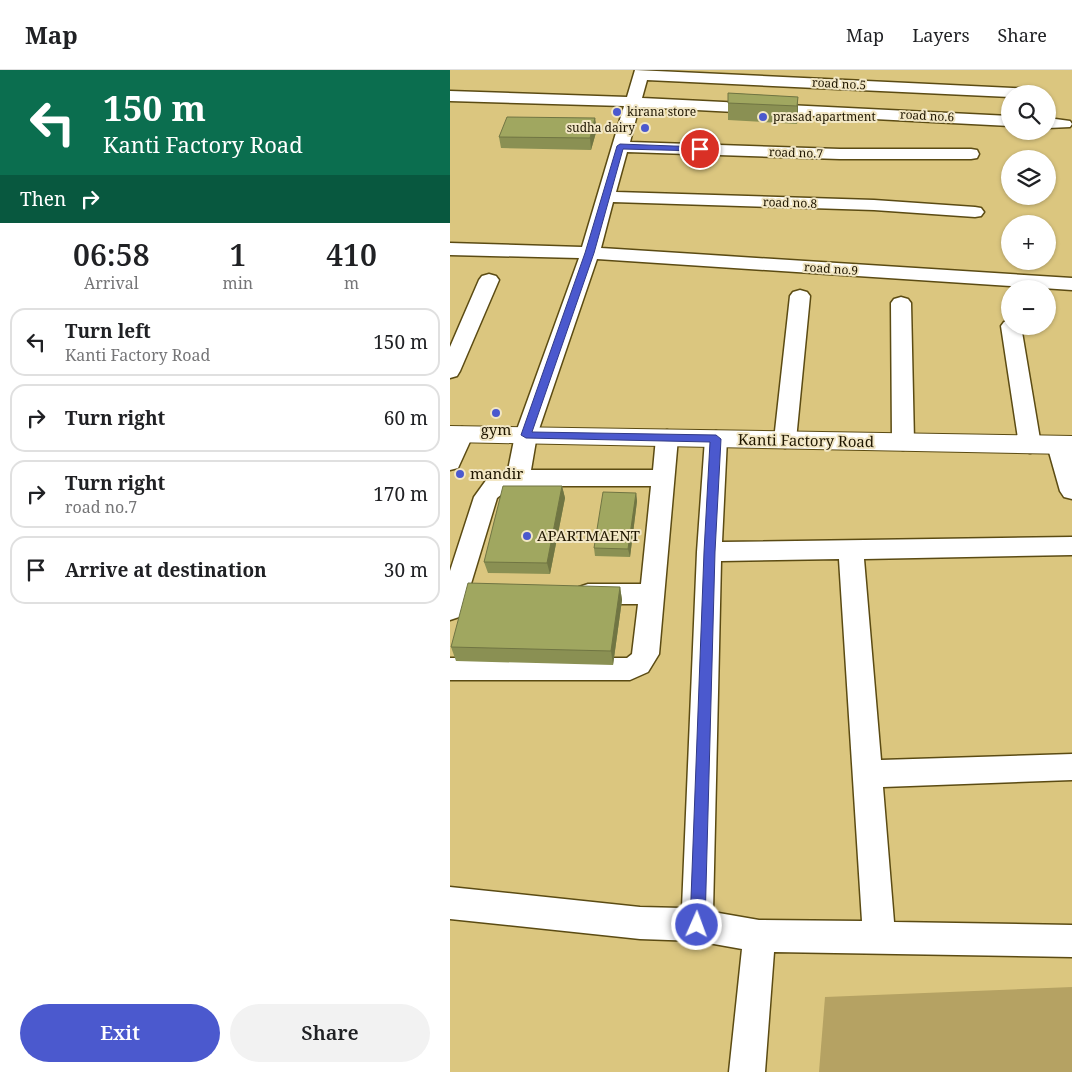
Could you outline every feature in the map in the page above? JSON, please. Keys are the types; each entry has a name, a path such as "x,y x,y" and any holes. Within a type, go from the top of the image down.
{"street":[{"name":"road no.5","path":"642,72 1001,92"},
{"path":"518,478 526,435 590,253 642,72"},
{"name":"road no.6","path":"450,96 633,102 1001,121"},
{"path":"1056,124 1064,124"},
{"name":"road no.7","path":"620,146 840,154 971,154"},
{"name":"road no.8","path":"606,197 874,205 975,212"},
{"name":"road no.9","path":"450,249 590,253 1072,284"},
{"path":"450,371 489,280"},
{"path":"785,440 800,296"},
{"path":"901,302 903,442"},
{"path":"1012,335 1030,445"},
{"path":"450,462 456,435"},
{"name":"Kanti Factory Road","path":"456,435 1065,445"},
{"path":"450,669 630,669 638,666 644,660 647,650 653,594 667,438"},
{"path":"697,925 709,552 716,439"},
{"path":"1065,445 1072,492"},
{"path":"460,598 486,497 500,481 518,478 664,478"},
{"path":"709,552 1072,546"},
{"path":"851,550 879,938"},
{"path":"564,594 653,594"},
{"path":"867,774 1072,767"},
{"path":"450,903 640,923 697,925 759,936 1072,941"},
{"path":"747,1072 759,936"}],"shaded area":[{"path":"1072,987 1072,1072 819,1072 825,997"}],"building":[{"path":"728,93 798,97 797,106 728,103"},
{"path":"507,117 595,118 590,138 499,137"},
{"name":"APARTMAENT","path":"503,486 562,486 547,563 484,562"},
{"path":"603,492 636,493 628,549 594,548"},
{"path":"468,583 620,587 611,651 451,647"}],"place":[{"name":"kirana store","path":"617,112"},
{"name":"prasad apartment","path":"763,117"},
{"name":"sudha dairy","path":"645,128"},
{"name":"gym","path":"496,413"},
{"name":"mandir","path":"460,474"},
{"name":"APARTMAENT","path":"527,536"}],"route":[{"path":"697,925 709,552 716,439 526,435 590,253 620,146 700,149"}]}
